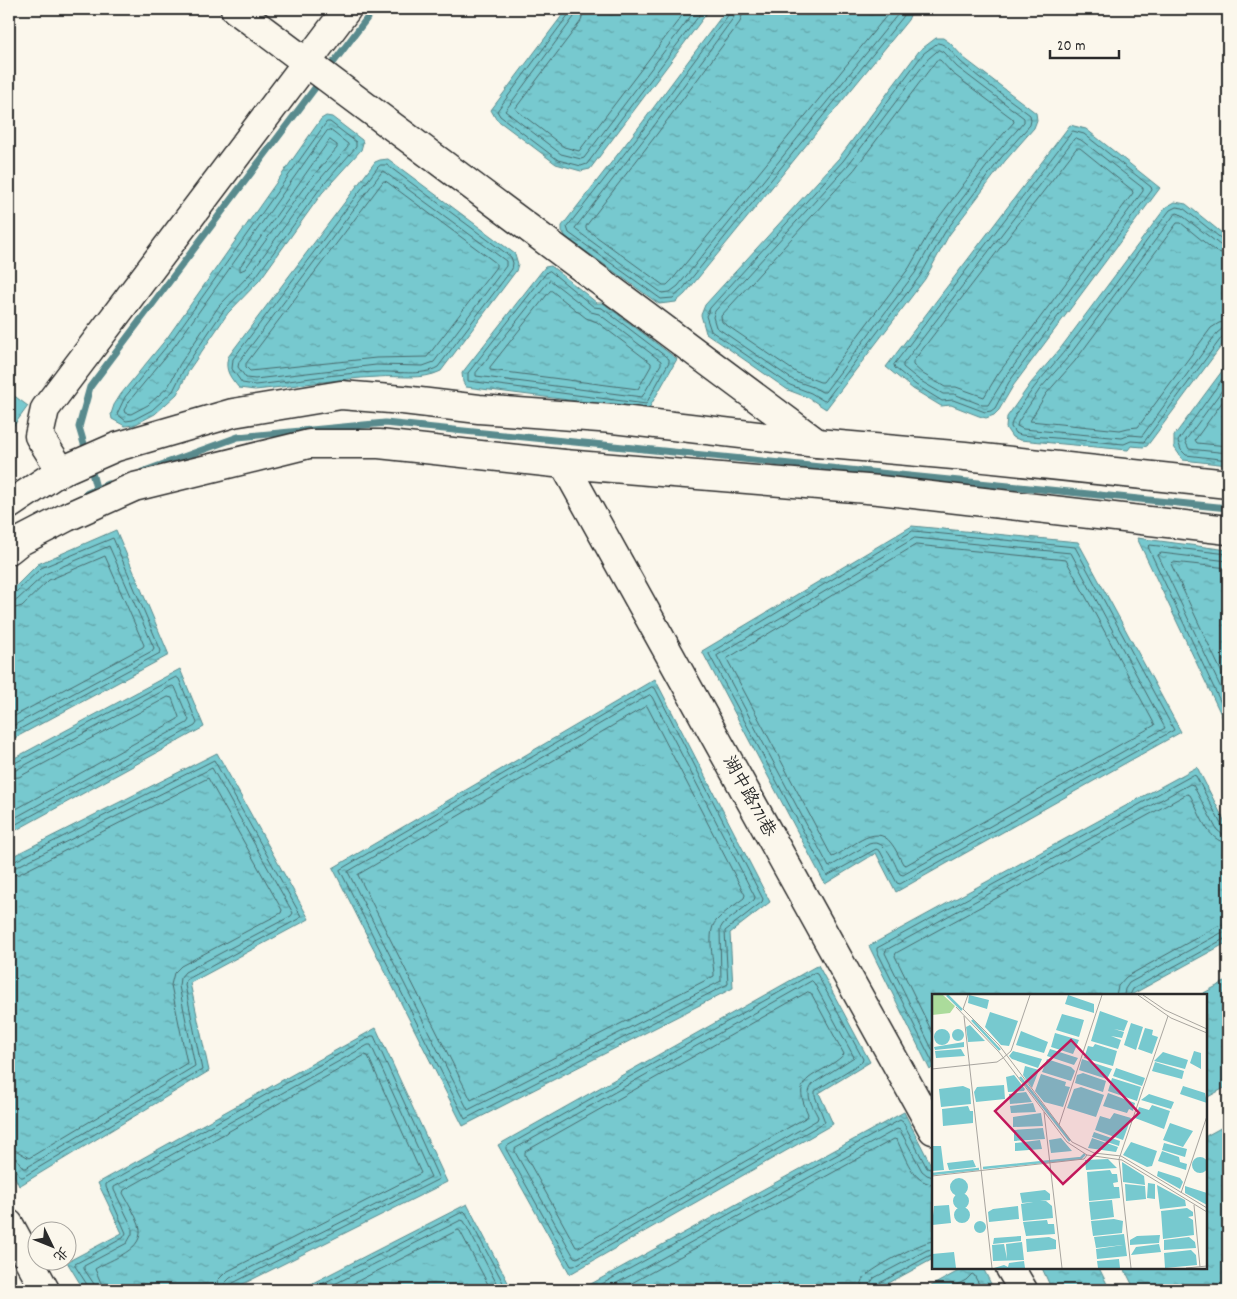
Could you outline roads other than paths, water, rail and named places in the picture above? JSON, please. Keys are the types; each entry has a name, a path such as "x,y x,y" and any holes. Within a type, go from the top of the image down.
{"street":[{"path":"235,9 817,443"},
{"path":"62,472 40,436 45,409 347,9"},
{"path":"9,505 62,472 116,447 233,413 341,395 480,409 613,419 817,443 965,456 1228,484"},
{"path":"9,550 19,542 66,517 134,487 309,444 379,444 564,464 879,490 1228,530"},
{"name":"湖中路771巷","path":"564,464 932,1128"},
{"path":"9,1224 45,1290"},
{"path":"1011,1269 1022,1290"}],"water":[{"path":"567,9 710,9 590,169 581,171 556,164 496,119 491,110"},
{"path":"727,9 910,9 911,13 908,20 685,294 676,302 659,304 566,237 562,231 562,226"},
{"path":"936,38 943,38 950,43 964,58 1036,113 1037,120 1034,128 1005,161 949,235 925,279 826,409 809,398 788,390 706,333 701,315 705,305 839,158 919,51"},
{"path":"326,116 332,117 362,140 361,150 322,193 259,281 228,313 189,370 177,394 155,414 134,425 125,426 112,419 111,414 114,405 121,394 167,338 321,119"},
{"path":"1070,125 1086,129 1160,188 1013,386 994,415 986,418 951,405 941,406 913,389 886,367"},
{"path":"388,159 515,254 518,264 516,271 441,371 418,377 362,378 255,390 239,388 228,370 228,357 375,162"},
{"path":"1175,202 1186,204 1228,238 1228,337 1147,446 1131,446 1128,450 1020,440 1012,437 1006,428 1007,417 1166,207"},
{"path":"551,266 597,303 603,303 677,359 648,410 466,387 463,382 462,373 545,267"},
{"path":"1228,363 1228,465 1183,460 1174,447 1174,436"},
{"path":"9,392 28,406 9,432"},
{"path":"912,526 1078,542 1181,732 896,892 876,853 825,884 702,651"},
{"path":"116,530 169,655 9,741 9,593 38,564"},
{"path":"1137,538 1228,550 1228,729"},
{"path":"180,669 204,727 9,834 9,761"},
{"path":"655,679 770,902 730,933 733,988 463,1126 333,868"},
{"path":"217,753 309,919 190,983 209,1071 19,1186 9,1164 9,858"},
{"path":"1197,767 1228,828 1228,942 1133,994 932,994 932,1068 930,1070 869,946"},
{"path":"818,965 870,1062 819,1093 833,1124 570,1274 498,1145"},
{"path":"1228,980 1228,1086 1207,1097 1207,994 1202,994"},
{"path":"376,1028 447,1182 231,1290 84,1290 73,1272 78,1272 78,1256 122,1233 98,1183"},
{"path":"904,1112 932,1167 932,1260 876,1290 580,1290"},
{"path":"1228,1124 1228,1290 1135,1290 1124,1269 1207,1269 1207,1135"},
{"path":"467,1204 512,1290 299,1290"},
{"path":"962,1269 984,1269 994,1290 924,1290"},
{"path":"1042,1269 1100,1269 1110,1290 1052,1290"}],"waterway":[{"path":"327,71 374,9"},
{"path":"87,454 79,427 90,387 321,80"},
{"path":"142,472 238,437 385,423 1228,508"},
{"path":"90,465 96,488"},
{"path":"86,494 108,484"}]}
